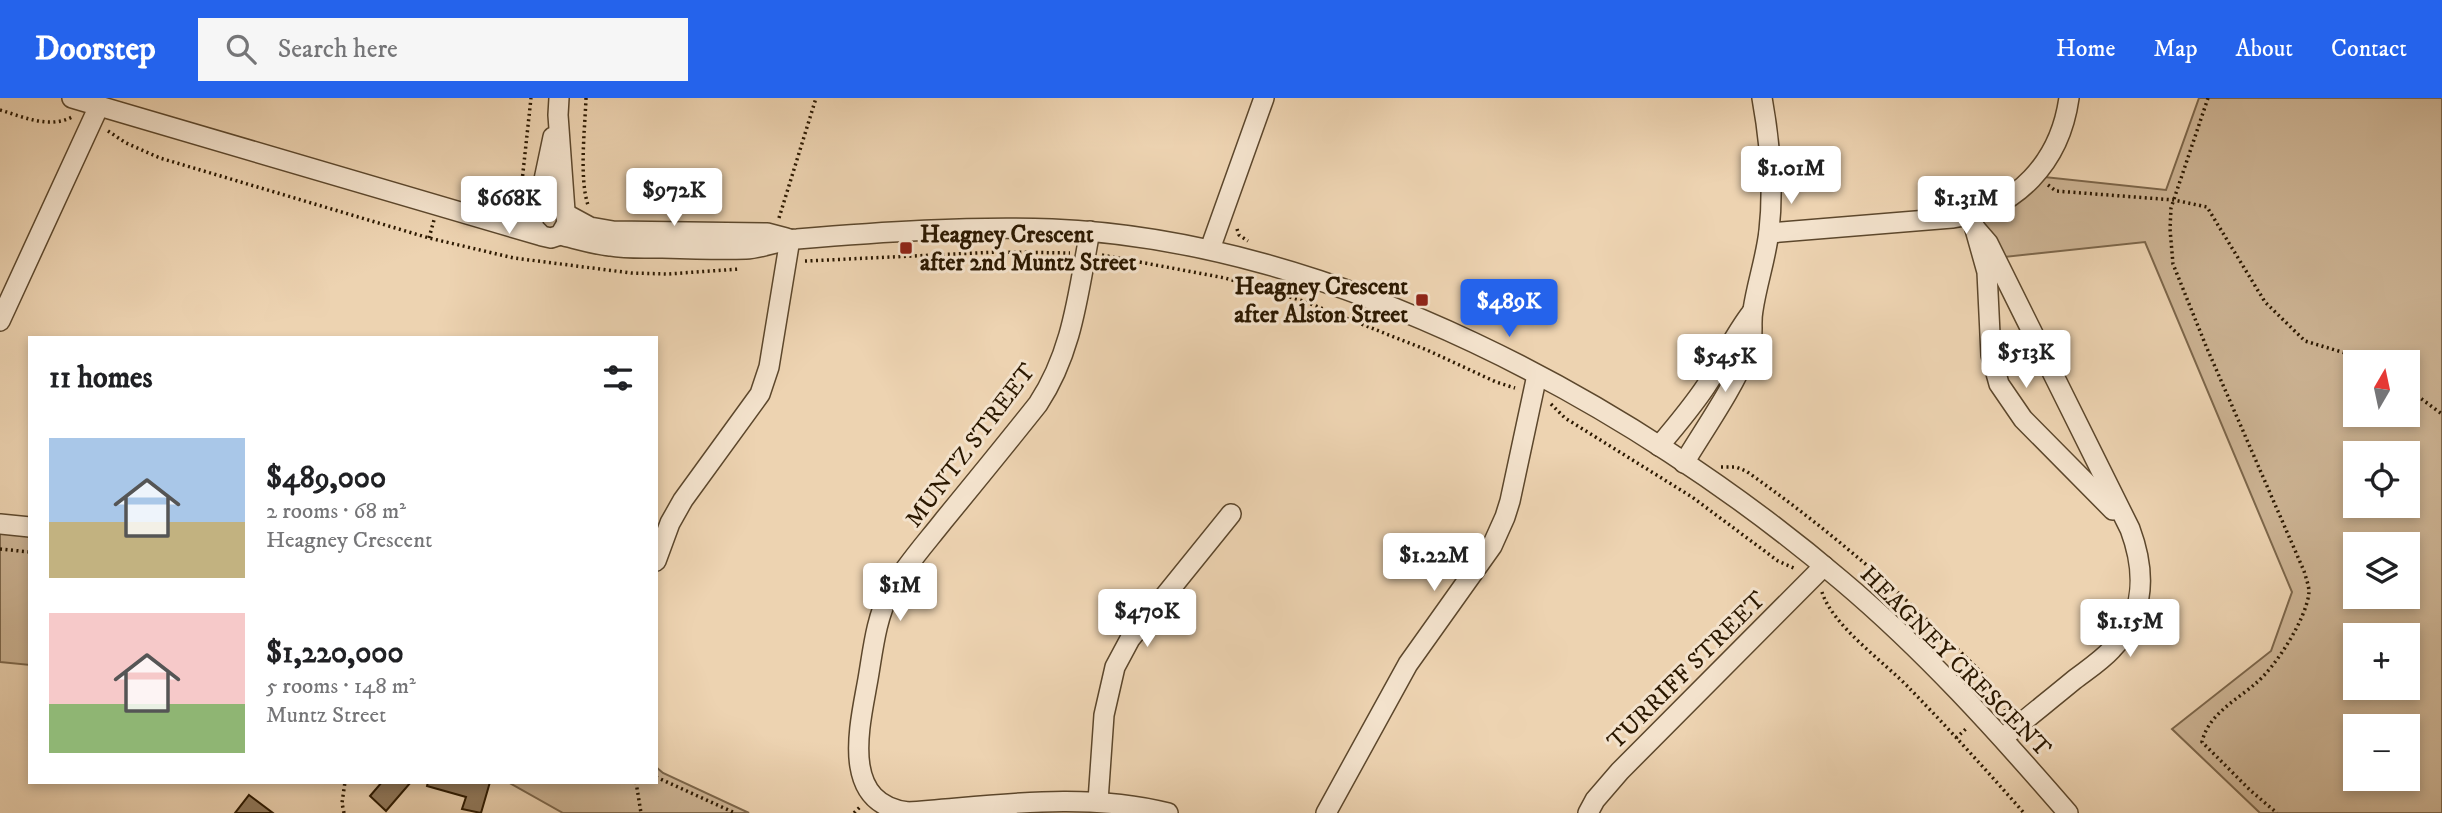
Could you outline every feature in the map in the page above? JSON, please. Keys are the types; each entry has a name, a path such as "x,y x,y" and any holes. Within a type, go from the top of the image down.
{"street":[{"name":"HEAGNEY CRESCENT","path":"72,98 471,215 551,235 713,242 749,249 790,239 1005,228 1090,231 1210,249 1281,267 1361,295 1450,332 1605,412 1749,508 1824,566 2010,733 2068,813"},
{"path":"1210,249 1264,98"},
{"path":"1684,463 1748,352 1754,332 1752,312 1769,233 1772,185 1769,138 1762,98"},
{"path":"1769,233 1973,222 2015,194 2035,176 2061,131 2069,98"},
{"path":"0,321 99,106"},
{"path":"558,106 567,223 551,235 533,227 532,220 537,208 558,106"},
{"path":"537,208 549,203 555,204 566,213"},
{"name":"HEAGNEY CRESCENT","path":"471,215 522,216 537,208"},
{"name":"HEAGNEY CRESCENT","path":"566,213 612,239"},
{"path":"1973,222 1987,272 1991,355 1999,384 2023,419 2100,495 2130,529"},
{"path":"1973,222 1988,243 2130,529 2139,553 2141,579 2137,605 2127,629 2112,649 2010,733"},
{"name":"MUNTZ STREET","path":"1090,231 1065,351 1054,379 1038,404 907,567 884,607 875,638 857,744 859,767 867,787 881,802 908,812 1070,800 1098,801 1168,813"},
{"path":"658,556 670,523 684,500 760,394 769,367 790,239"},
{"path":"1659,446 1687,414 1752,312"},
{"path":"1326,813 1408,664 1492,546 1510,501 1537,375"},
{"path":"1098,801 1104,715 1115,667 1130,639 1231,514"},
{"path":"0,524 28,527"},
{"name":"TURRIFF STREET","path":"1588,813 1595,800 1620,771 1824,566"}],"path":[{"path":"502,206 509,206 520,200 531,98"},
{"path":"586,98 585,193 590,210"},
{"path":"777,224 816,98"},
{"path":"2208,98 2174,200 2170,229 2173,264 2304,571 2309,592 2285,650 2258,682 2205,728 2203,742 2251,791 2277,813"},
{"path":"2035,176 2056,191 2174,200 2207,207 2265,302 2305,341 2343,352"},
{"path":"1234,220 1239,234"},
{"path":"1216,230 1239,234 1254,243"},
{"path":"2420,398 2442,414"},
{"path":"1716,464 1746,471 1827,531 1886,581 1989,682 2002,699 2010,733"},
{"path":"0,549 28,552"},
{"path":"658,778 735,813"},
{"path":"344,813 342,803 345,784"},
{"path":"636,784 641,813"}],"shaded area":[{"path":"2199,98 2442,98 2442,813 2260,813 2172,729 2271,651 2292,592 2145,242 1995,258 1971,215 2035,176 2166,190"},
{"path":"0,533 28,536 28,665 0,662"},
{"path":"658,769 749,813 563,813 512,784 658,784"}],"building":[{"path":"380,784 409,784 386,811 370,796"},
{"path":"489,784 481,813 462,809 466,797 427,786"},
{"path":"249,795 273,813 235,813"}],"place":[{"name":"Heagney Crescent after 2nd Muntz Street","path":"906,248"},
{"name":"Heagney Crescent after Alston Street","path":"1422,300"}]}
